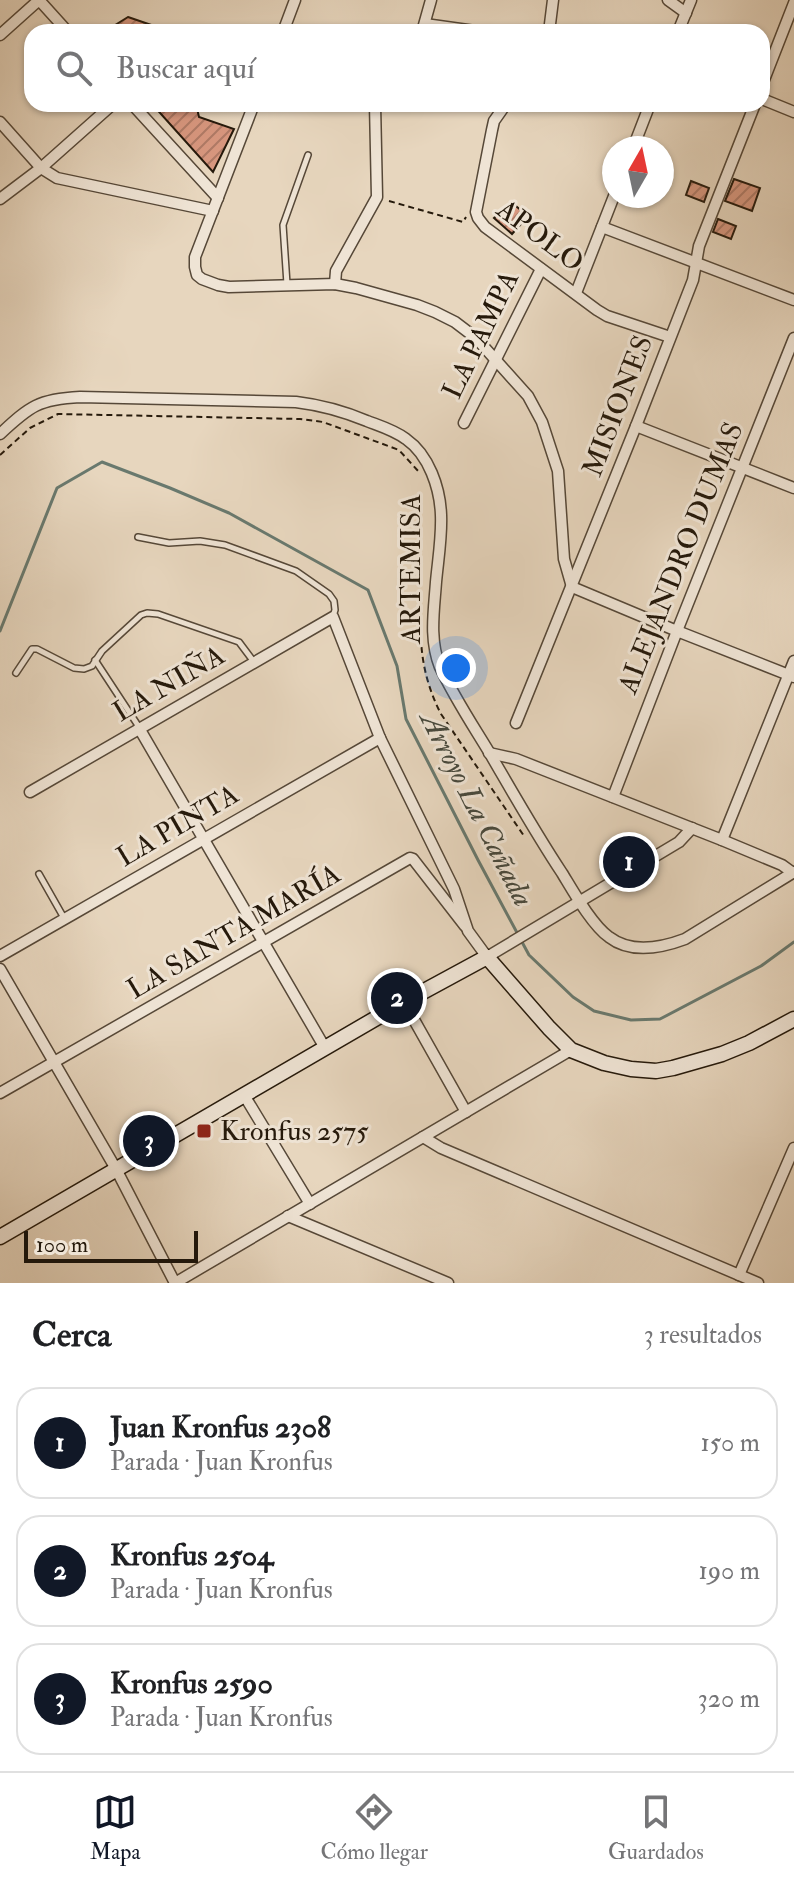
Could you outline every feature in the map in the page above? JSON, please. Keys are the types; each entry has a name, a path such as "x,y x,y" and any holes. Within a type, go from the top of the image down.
{"main road":[{"path":"0,1237 487,957 571,1050 604,1063 631,1069 656,1071 722,1054 794,1019"}],"street":[{"path":"0,35 39,0 61,24"},
{"path":"286,24 295,0"},
{"path":"425,24 431,0"},
{"path":"550,24 553,0"},
{"path":"668,0 686,13"},
{"path":"681,24 691,0"},
{"path":"770,64 794,3"},
{"path":"770,102 794,112"},
{"path":"0,199 41,168 104,112"},
{"path":"139,112 218,198"},
{"path":"251,112 195,257 197,275 229,287 335,284 417,305 455,322 476,338 528,396 542,422 558,471 564,559 572,587 791,676"},
{"path":"335,284 336,271 377,197 375,112"},
{"path":"478,218 476,212 492,130 500,112"},
{"path":"638,136 647,112"},
{"name":"MISIONES","path":"516,723 693,280 699,246 752,112"},
{"path":"0,122 41,168 57,178 213,211"},
{"path":"576,293 609,208"},
{"name":"APOLO","path":"478,218 485,227 607,316 670,337"},
{"path":"602,227 794,300"},
{"name":"LA PAMPA","path":"464,423 541,269"},
{"name":"ALEJANDRO DUMAS","path":"613,797 794,338"},
{"name":"ARTEMISA","path":"0,434 32,406 58,398 80,397 322,405 407,439 418,449 430,469 436,483 441,513 433,629 435,656 450,688 545,848 602,932 610,939 634,948 663,946 685,939 793,872"},
{"path":"636,426 794,488"},
{"path":"333,617 380,738 454,889 468,931 487,957 679,842 692,828"},
{"name":"LA NIÑA","path":"30,792 333,617"},
{"path":"722,840 791,676 794,661"},
{"path":"139,728 325,1048"},
{"name":"LA PINTA","path":"0,956 380,738"},
{"path":"489,753 516,759 722,840 793,872"},
{"name":"LA SANTA MARÍA","path":"0,1093 410,858 468,931"},
{"path":"0,969 116,1169 175,1283 571,1050"},
{"path":"404,1002 466,1112"},
{"path":"244,1095 310,1204"},
{"path":"423,1137 441,1148 758,1283"},
{"path":"739,1275 794,1148"},
{"path":"288,1216 448,1283"}],"lane":[{"path":"287,285 283,221 308,155"},
{"path":"138,537 169,543 200,541 225,545 296,571 329,594 334,601 333,617"},
{"path":"16,673 32,649 74,668 92,666 102,651 147,613 239,642 254,663"},
{"path":"95,660 139,728"},
{"path":"39,874 65,919"}],"path":[{"name":"APOLO","path":"377,197 463,222 466,216 478,218"},
{"path":"0,455 30,428 58,414 300,419 323,422 399,450 421,474"},
{"path":"422,623 421,655 434,700 525,837"}],"building":[{"path":"128,17 148,24 117,24"},
{"path":"159,112 198,112 199,117 234,129 213,172"},
{"path":"734,179 760,188 752,211 725,201"},
{"path":"691,181 709,188 704,202 686,195"},
{"path":"511,202 528,216 512,234 494,218"},
{"path":"718,219 736,226 731,239 713,232"}],"waterway":[{"name":"Arroyo La Cañada","path":"0,631 57,488 102,462 170,488 229,513 368,590 397,666 406,719 529,955 573,997 594,1011 631,1020 660,1019 761,966 794,942"}],"place":[{"name":"Juan Kronfus 2308","path":"629,862"},
{"name":"Kronfus 2504","path":"397,998"},
{"name":"Kronfus 2575","path":"204,1131"},
{"name":"Kronfus 2590","path":"149,1141"}]}
